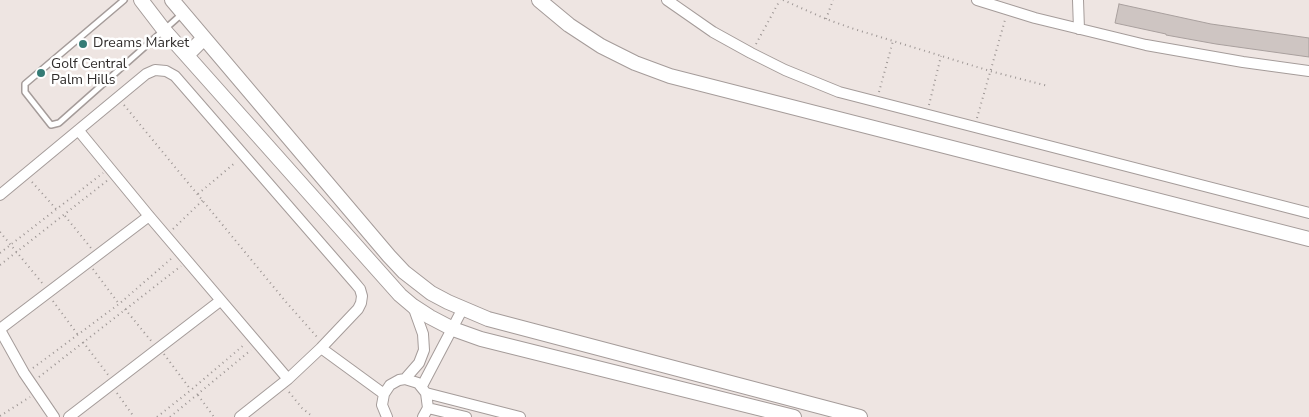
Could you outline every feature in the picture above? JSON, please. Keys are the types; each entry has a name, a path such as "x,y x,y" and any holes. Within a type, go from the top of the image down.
{"street":[{"path":"141,0 164,30 400,295 430,318 452,329 481,339 794,417"},
{"path":"172,0 389,256 404,272 431,293 496,321 860,417"},
{"path":"540,0 569,25 601,46 635,63 670,76 1309,239"},
{"path":"667,0 714,32 751,53 812,82 839,92 1309,213"},
{"path":"977,0 1080,29 1194,54 1309,71"},
{"path":"1078,0 1080,29"},
{"path":"186,55 204,38"},
{"path":"0,195 146,74 155,70 166,71 175,76 360,289 362,296 358,309 322,346 285,381 240,417"},
{"path":"79,130 165,236 255,341 285,381"},
{"path":"54,417 24,373 0,330 149,216"},
{"path":"69,417 220,301"},
{"path":"404,379 419,363 424,350 423,334 413,306"},
{"path":"463,308 424,389 425,412 466,417"},
{"path":"322,346 384,394"},
{"path":"387,417 382,404 384,394 390,385 404,379 414,381 424,389 520,417"}],"lane":[{"path":"124,0 24,84 25,92 51,125 59,123 183,13"}],"path":[{"path":"751,53 782,0 826,19 893,41 990,71 1048,86"},
{"path":"826,19 833,0"},
{"path":"974,127 1008,10"},
{"path":"877,102 893,41"},
{"path":"926,115 942,56"},
{"path":"118,98 322,346"},
{"path":"198,194 244,155"},
{"path":"0,254 112,171"},
{"path":"0,266 64,216 112,171"},
{"path":"25,175 57,210"},
{"path":"165,236 203,200"},
{"path":"64,216 97,256"},
{"path":"0,232 18,252 78,336"},
{"path":"24,373 78,336 119,304 179,252"},
{"path":"31,383 187,261"},
{"path":"88,262 119,304"},
{"path":"125,309 191,390"},
{"path":"157,417 255,341"},
{"path":"170,417 198,395 255,341"},
{"path":"83,342 113,383 134,417"},
{"path":"285,381 302,408 313,417"},
{"path":"0,416 37,392"},
{"path":"198,395 214,417"}],"building":[{"path":"1119,4 1211,24 1309,38 1309,57 1216,44 1115,23"}],"place":[{"name":"Dreams Market","path":"83,44"},
{"name":"Golf Central Palm Hills","path":"41,73"}]}
